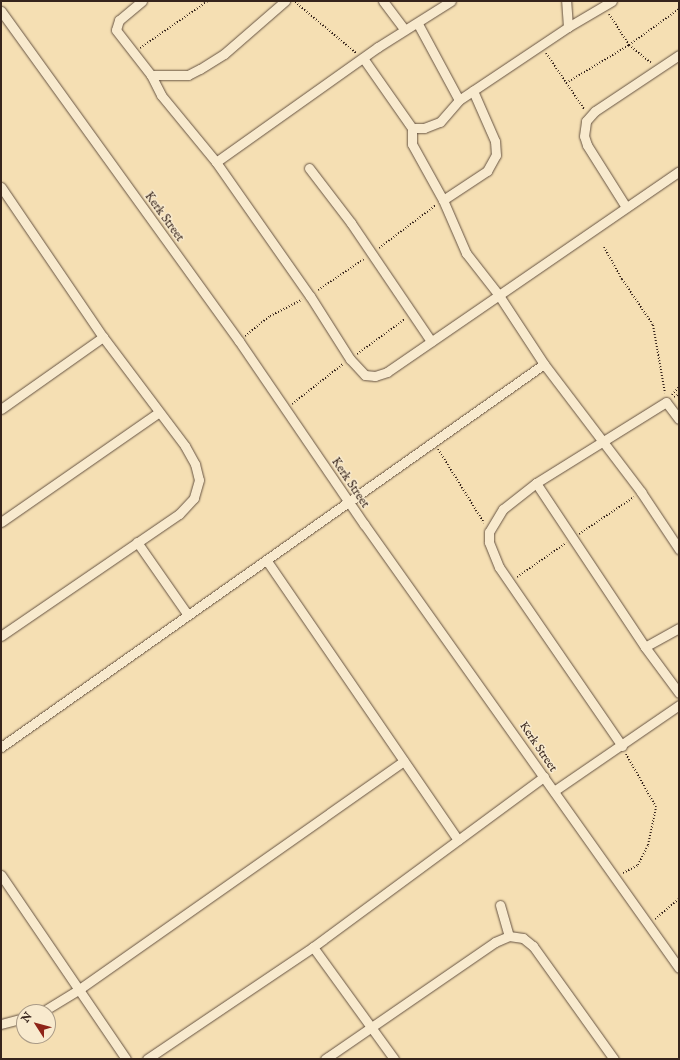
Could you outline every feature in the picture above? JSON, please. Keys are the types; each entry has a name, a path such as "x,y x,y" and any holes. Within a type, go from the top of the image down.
{"street":[{"path":"142,1 118,20 115,27 151,75 161,95 216,162 310,296 350,359 365,375 375,376 387,372 679,170"},
{"path":"151,75 188,75 200,69 224,54 285,1"},
{"path":"383,1 405,30"},
{"path":"216,162 363,58 405,30 418,24 451,1"},
{"path":"566,1 568,27"},
{"path":"412,128 424,128 440,122 459,100 568,27 608,3"},
{"name":"Kerk Street","path":"1,11 239,341 348,500 679,968"},
{"path":"418,24 459,100"},
{"path":"626,207 587,145 584,128 590,116 657,68 679,55"},
{"path":"363,58 412,128 412,144 443,200 466,253 498,294 544,364 603,441 679,549"},
{"path":"443,200 487,171 496,155 495,141 473,91"},
{"path":"308,168 372,253 431,341"},
{"path":"1,188 103,337 195,464 199,480 198,490 179,514 1,636"},
{"path":"1,409 103,337"},
{"path":"1,747 267,561 348,500 544,364"},
{"path":"622,746 499,567 489,542 489,532 503,509 536,483 666,402 679,419"},
{"path":"1,522 158,413"},
{"path":"536,483 645,648 679,693"},
{"path":"137,542 188,615"},
{"path":"267,561 458,840"},
{"path":"645,648 679,628"},
{"path":"554,791 622,746 679,705"},
{"path":"55,1004 78,990 404,761"},
{"path":"147,1059 313,947 544,777"},
{"path":"1,874 126,1059"},
{"path":"500,905 509,936"},
{"path":"325,1059 369,1027 495,942 509,936 523,938 532,946 614,1059"},
{"path":"313,947 369,1027 394,1059"},
{"path":"1,1024 16,1020"}],"path":[{"path":"133,52 208,1"},
{"path":"294,1 363,58"},
{"path":"608,3 629,45 657,68"},
{"path":"566,83 629,45 679,9"},
{"path":"540,46 590,116"},
{"path":"239,341 270,316 310,296 372,253 443,200"},
{"path":"604,247 622,279 653,325 666,402"},
{"path":"433,441 489,532"},
{"path":"615,878 638,865 648,845 656,807 622,746"},
{"path":"648,925 679,899"}]}
